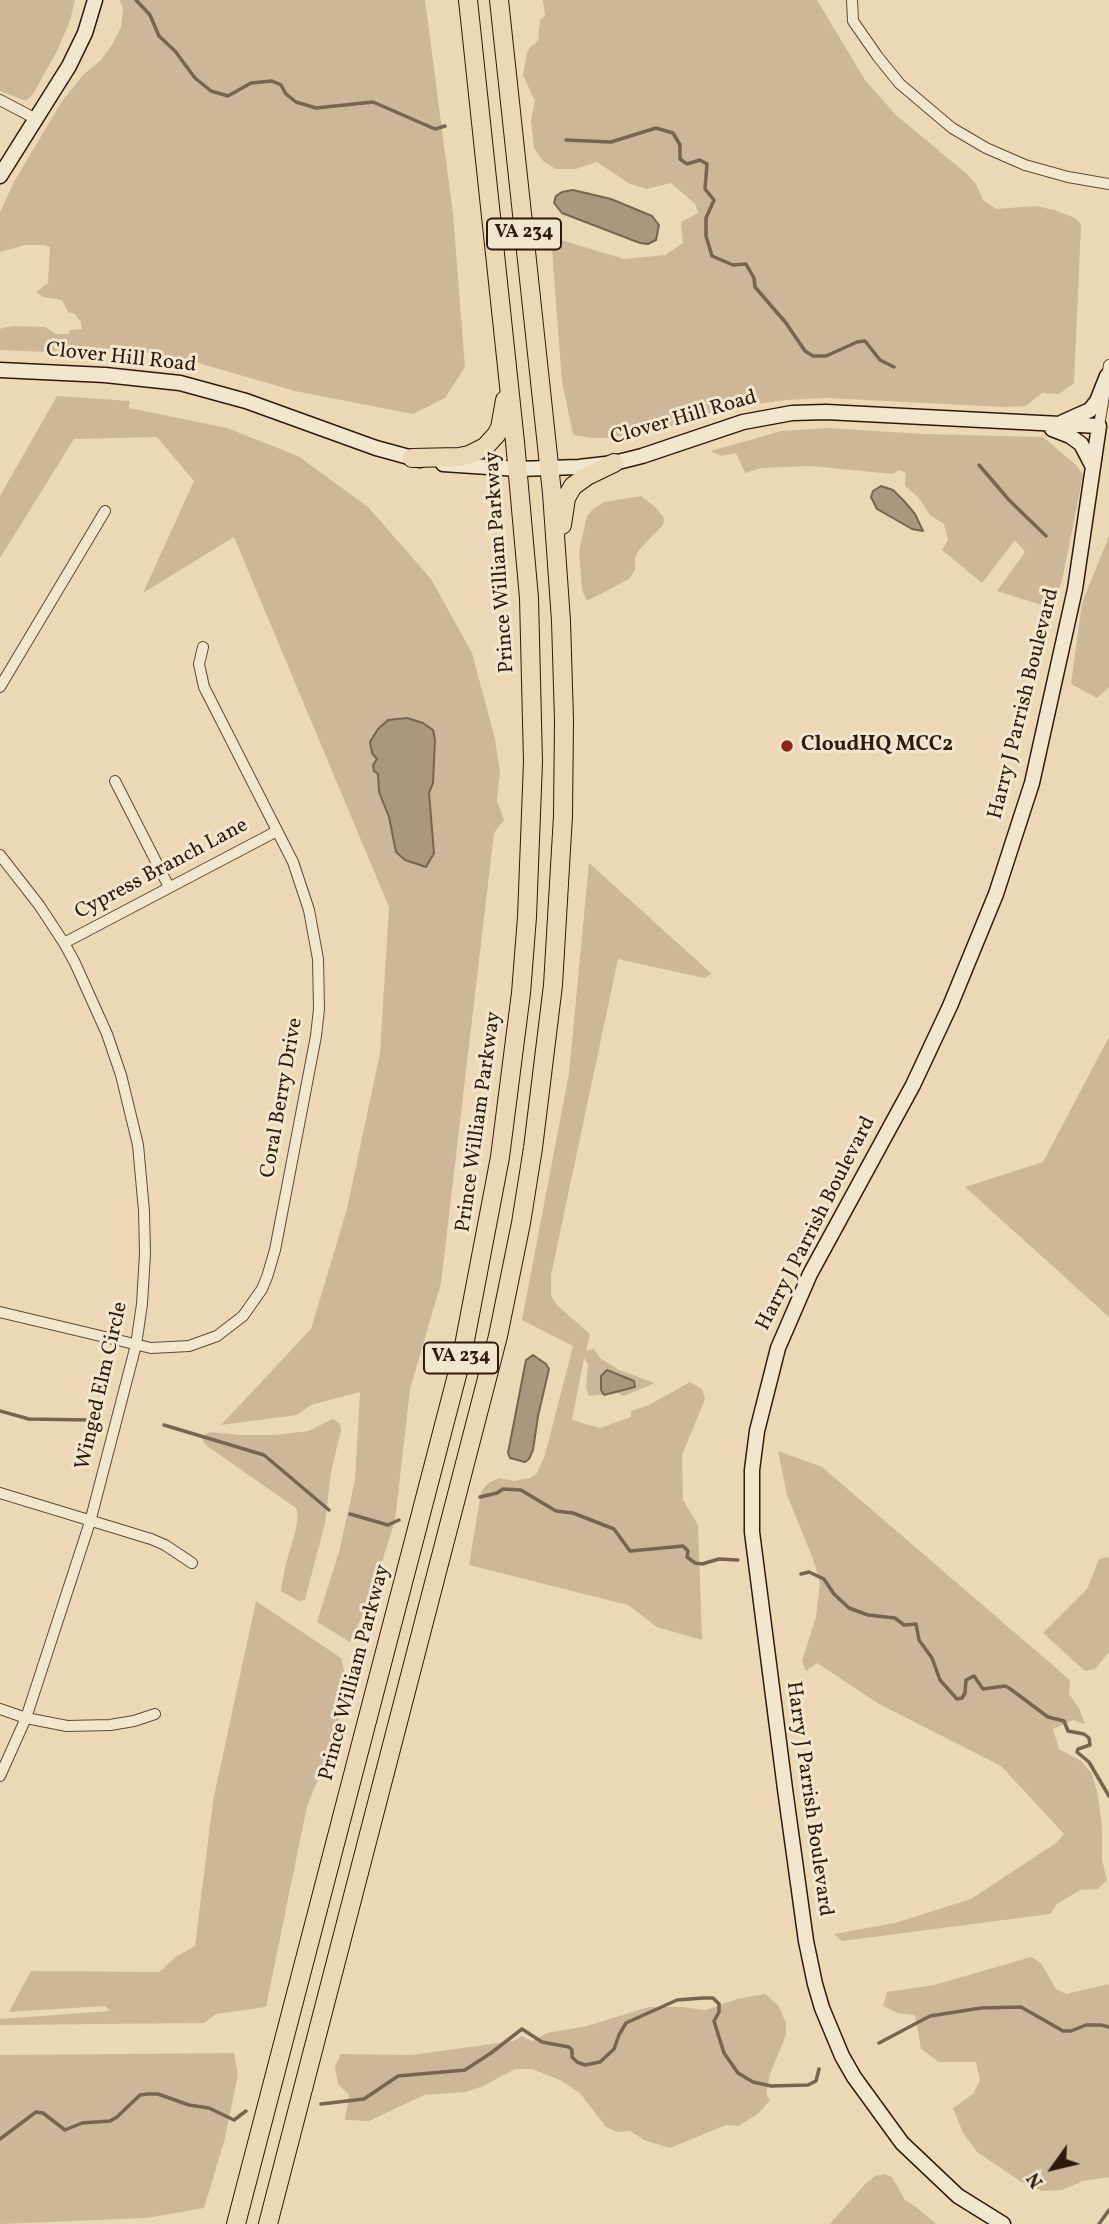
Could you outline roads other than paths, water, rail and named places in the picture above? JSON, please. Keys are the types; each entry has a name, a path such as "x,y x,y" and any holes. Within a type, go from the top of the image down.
{"highway":[{"name":"Prince William Parkway","path":"236,2224 462,1356 496,1185 521,993 531,841 529,598 509,379 468,0"},
{"name":"VA 234","path":"268,2224 498,1336 521,1223 541,1094 559,912 564,720 558,570 549,469 499,0"},
{"path":"411,458 459,457 485,447 500,428 509,379"},
{"path":"558,570 563,513 569,492 579,481 614,463"}],"street":[{"path":"0,176 78,50 95,0"},
{"path":"852,0 853,21 878,57 900,84 952,128 985,148 1026,165 1068,177 1109,184"},
{"path":"0,100 36,119"},
{"name":"Clover Hill Road","path":"0,370 180,383 246,401 376,449 411,458 442,464 518,469 614,463 743,422 792,413 826,412 1099,426"},
{"path":"1056,425 1090,410 1097,401 1108,370"},
{"name":"Harry J Parrish Boulevard","path":"1003,2224 958,2196 902,2143 867,2098 842,2056 822,2008 806,1941 785,1789 752,1532 752,1470 757,1431 778,1348 810,1274 918,1074 950,1006 996,894 1034,772 1075,589 1108,370"},
{"path":"1038,424 1076,439 1085,449 1093,468"},
{"path":"0,687 105,511"},
{"name":"Coral Berry Drive","path":"0,1312 136,1345 169,1349 189,1346 204,1342 231,1327 252,1306 262,1289 275,1250 316,1037 319,981 314,932 293,862 204,687 199,664 203,647"},
{"path":"115,781 169,887"},
{"name":"Cypress Branch Lane","path":"64,943 277,831"},
{"name":"Winged Elm Circle","path":"0,855 39,905 64,943 107,1034 121,1074 138,1145 145,1211 142,1304 136,1345 90,1522 26,1718 0,1776"},
{"path":"0,1493 165,1545 192,1563"},
{"path":"0,1709 67,1727 91,1727 134,1721 155,1714"}],"waterway":[{"path":"136,0 150,15 159,36 175,51 195,78 211,91 228,96 251,83 272,81 281,85 286,94 296,102 316,108 373,102 435,129 445,126"},
{"path":"566,140 611,142 656,128 673,133 680,145 680,159 687,164 700,160 707,164 705,189 714,200 706,218 706,236 712,256 733,265 746,264 754,278 755,287 786,323 805,351 813,356 826,356 865,341 880,360 894,367"},
{"path":"979,465 1009,500 1046,536"},
{"path":"0,1411 29,1419 90,1420"},
{"path":"164,1425 264,1455 329,1510"},
{"path":"480,1497 503,1489 521,1490 556,1511 573,1513 614,1529 630,1551 683,1546 688,1551 687,1557 695,1563 702,1564 719,1559 738,1560"},
{"path":"350,1514 388,1525 399,1520"},
{"path":"801,1574 809,1572 824,1579 834,1594 849,1608 868,1615 895,1618 904,1625 916,1624 919,1640 932,1658 940,1680 957,1699 962,1698 965,1693 966,1680 974,1676 983,1689 1005,1686 1048,1717 1064,1721 1068,1731 1084,1734 1089,1738 1090,1745 1078,1749 1077,1752 1089,1762 1109,1796"},
{"path":"321,2104 364,2099 398,2076 465,2070 522,2029 542,2042 569,2047 577,2062 585,2065 600,2062 614,2049 626,2023 677,2000 703,1998 713,1998 719,2004 719,2012 714,2021 724,2053 738,2073 753,2082 771,2086 808,2085 816,2081 819,2069"},
{"path":"879,2043 930,2016 981,2008 1021,2007 1063,2031 1086,2025 1109,2027"},
{"path":"0,2139 36,2112 43,2113 65,2130 82,2123 110,2121 140,2095 148,2094 158,2094 189,2105 209,2108 234,2120 246,2111"},
{"path":"1099,2224 1109,2210"}],"place":[{"name":"CloudHQ MCC2","path":"787,746"}]}
